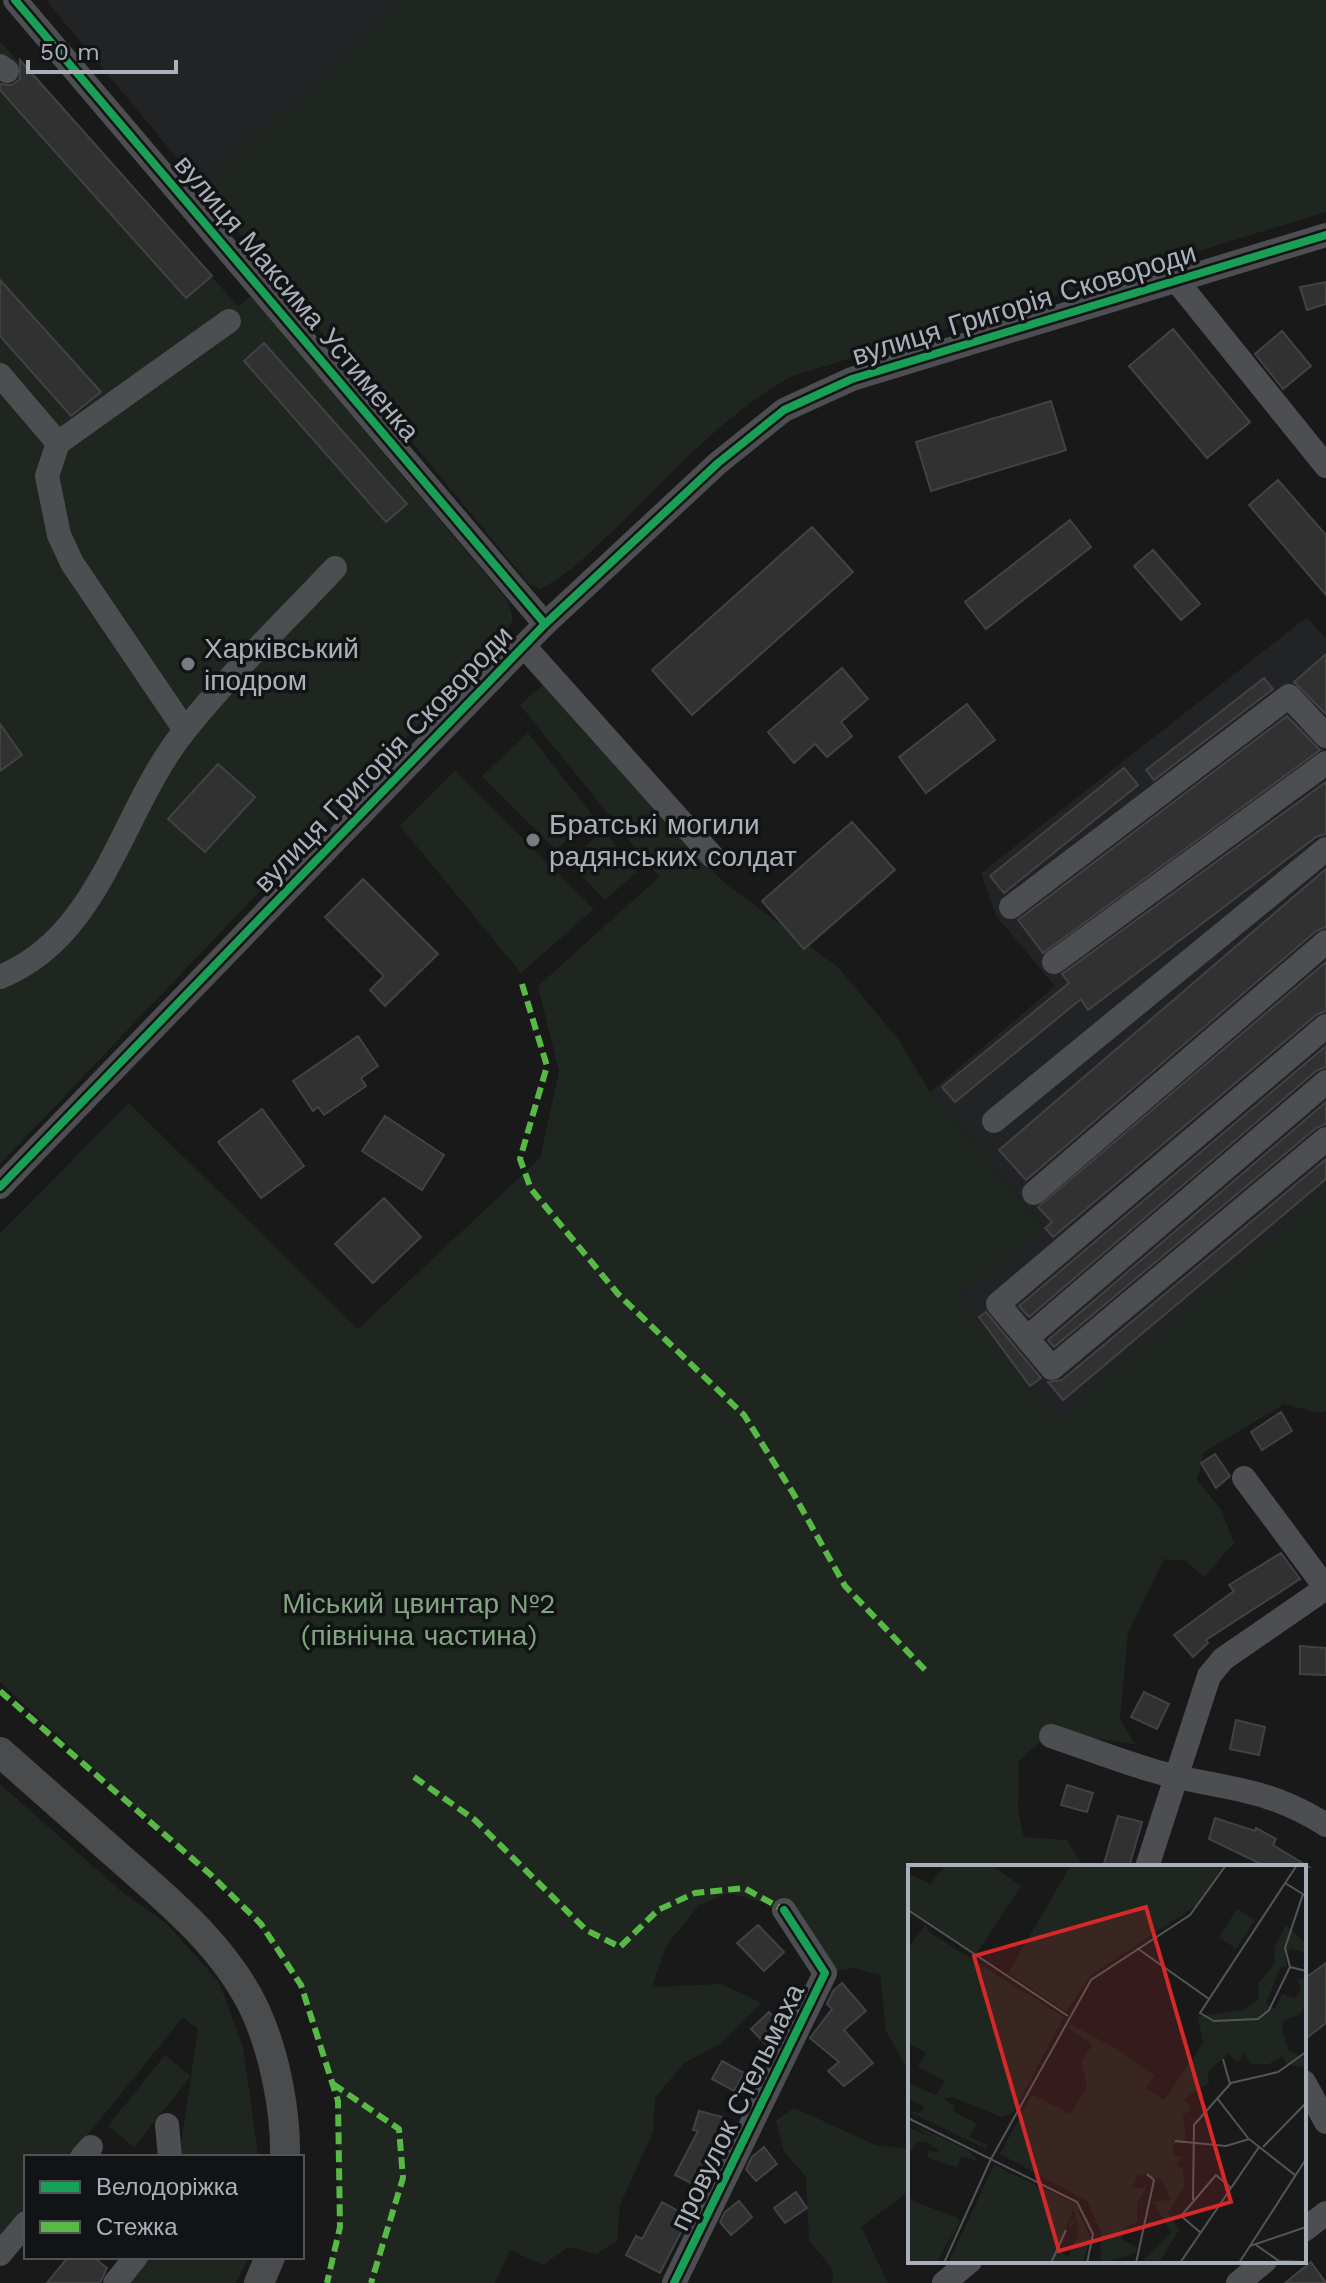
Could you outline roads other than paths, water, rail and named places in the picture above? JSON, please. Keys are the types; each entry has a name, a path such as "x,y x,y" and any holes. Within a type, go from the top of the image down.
{"main road":[{"path":"0,1752 175,1907 231,1969 254,2008 270,2055 285,2134 285,2155"},
{"path":"259,2283 269,2259"}],"street":[{"name":"вулиця Максима Устименка","path":"15,0 545,624"},
{"name":"вулиця Григорія Сковороди","path":"0,1187 545,624 718,463 784,410 852,379 1326,235"},
{"path":"1176,280 1326,466"},
{"path":"185,730 72,563 59,535 47,476 58,443 229,321"},
{"path":"0,375 58,443"},
{"path":"0,977 43,953 74,921 140,799 185,730 335,568"},
{"path":"524,646 712,856"},
{"path":"1011,907 1289,696 1326,736"},
{"path":"1054,962 1326,763"},
{"path":"994,1121 1326,849"},
{"path":"1034,1193 1326,942"},
{"path":"1326,1026 998,1304 1052,1368 1326,1139"},
{"path":"1027,1338 1326,1082"},
{"path":"1148,1865 1209,1676 1223,1659 1326,1588 1244,1478"},
{"path":"1051,1736 1153,1771 1255,1790 1300,1808 1326,1825"},
{"name":"провулок Стельмаха","path":"674,2283 825,1973 784,1910"},
{"path":"1306,2086 1326,2122"},
{"path":"167,2125 170,2155"},
{"path":"1306,2228 1326,2213"},
{"path":"0,2254 24,2225"},
{"path":"115,2283 134,2259"},
{"path":"944,2283 968,2263"},
{"path":"1238,2283 1263,2263"}],"place":[{"name":"Харківський іподром","path":"188,664"},
{"name":"Братські могили радянських солдат","path":"533,840"}],"park label":[{"name":"Міський цвинтар №2 (північна частина)","path":"419,1619"}]}
